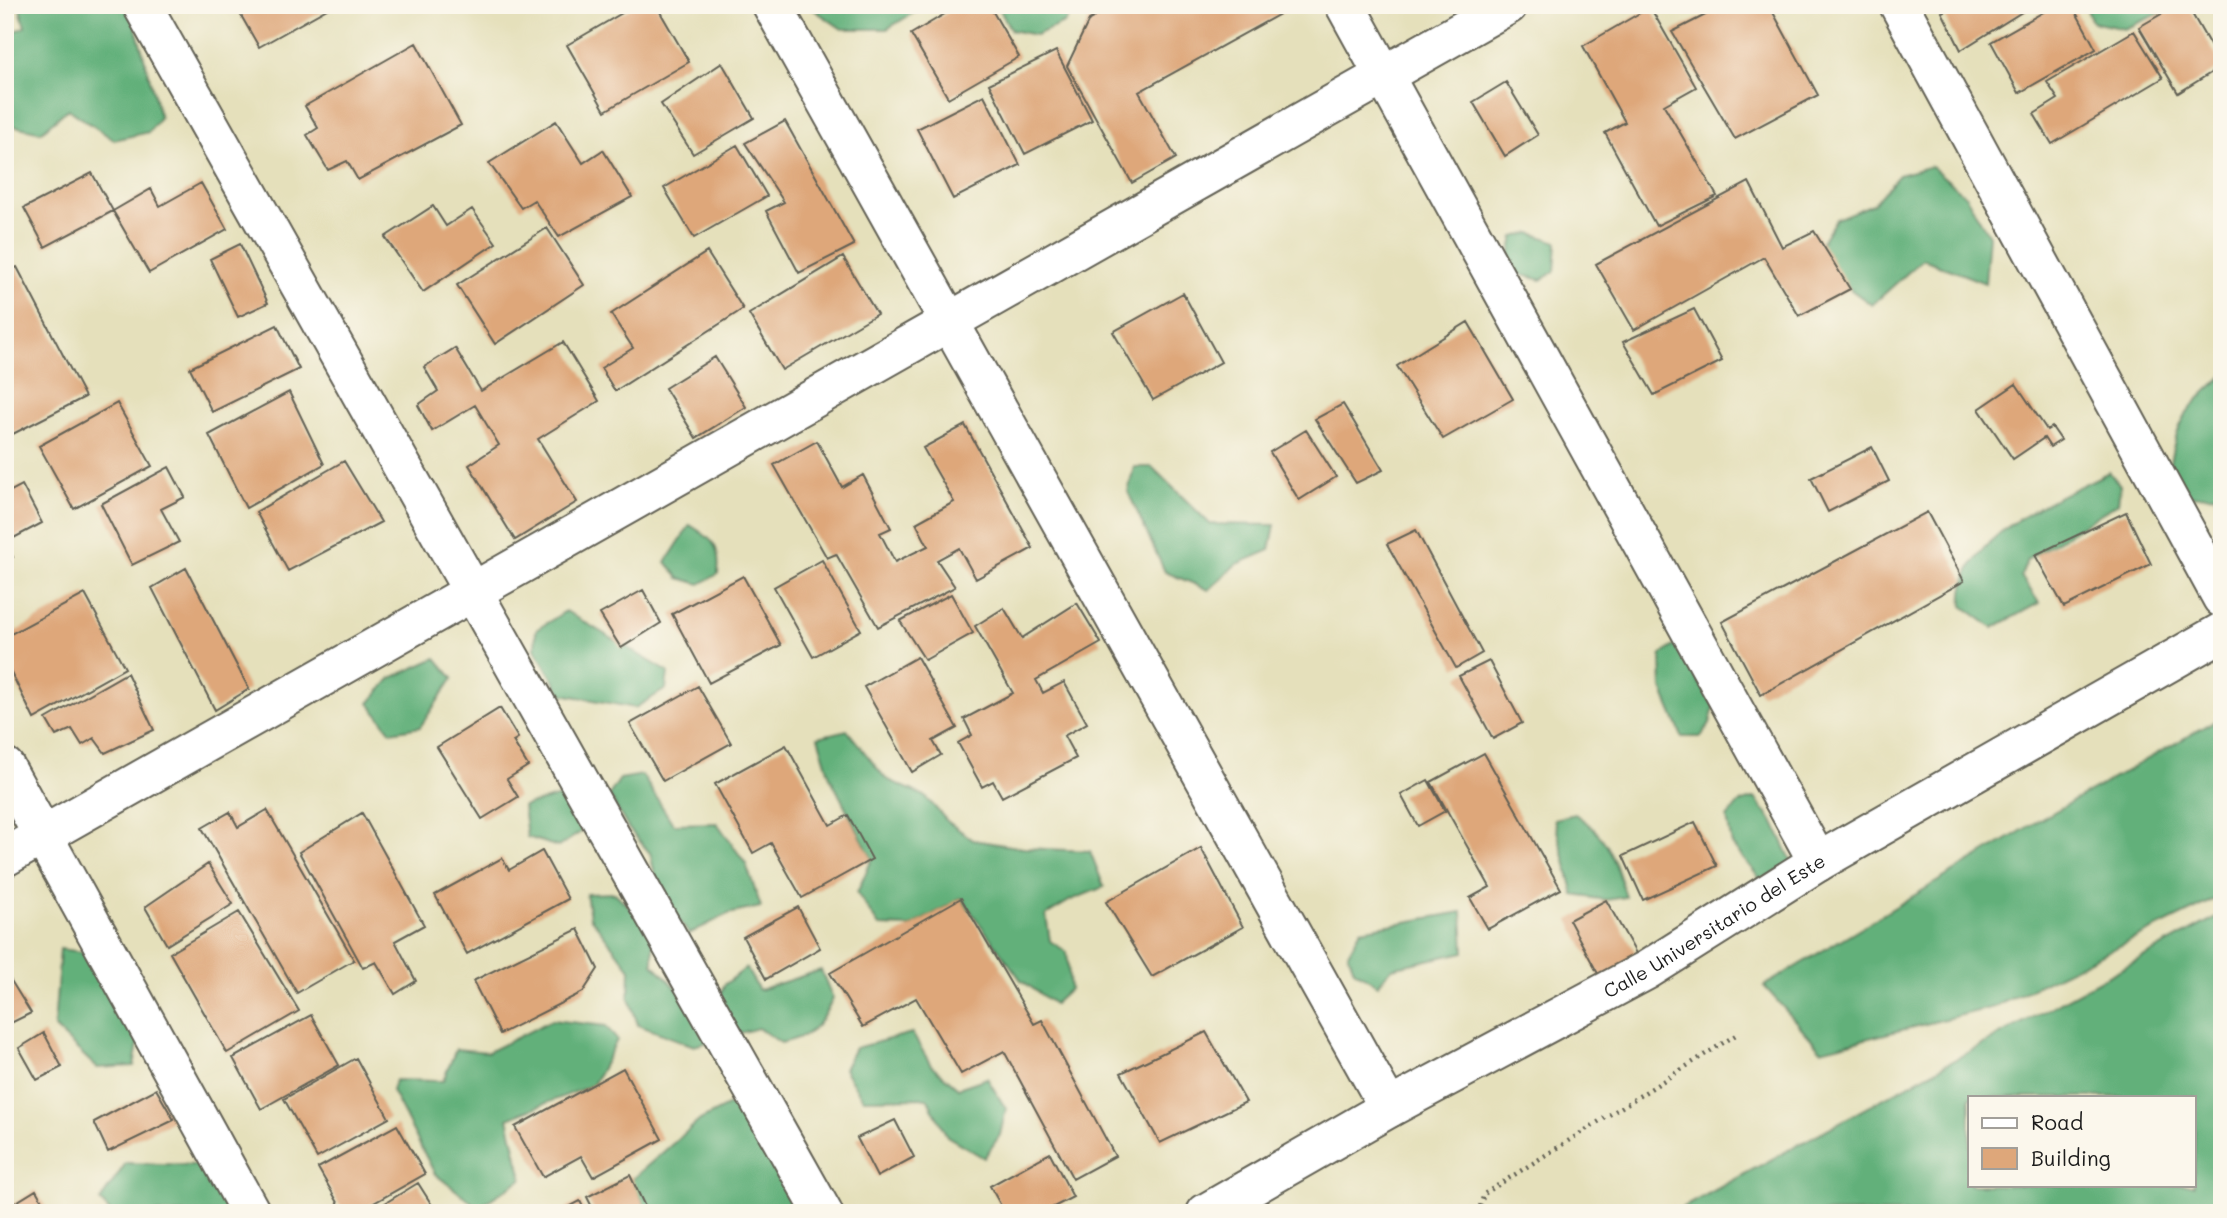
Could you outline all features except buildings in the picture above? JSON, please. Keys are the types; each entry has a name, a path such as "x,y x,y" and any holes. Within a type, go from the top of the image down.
{"street":[{"path":"142,5 823,1213"},
{"path":"772,5 1389,1108"},
{"path":"1345,5 1818,862"},
{"path":"5,857 1508,5"},
{"path":"1899,5 2222,598"},
{"name":"Calle Universitario del Este","path":"1206,1213 1389,1108 1647,970 1818,862 2222,632"},
{"path":"5,767 251,1213"}],"path":[{"path":"1478,1213 1484,1194 1739,1033"}],"green space":[{"path":"19,5 130,5 160,117 149,132 114,140 68,109 41,132 5,124 5,35 25,27"},
{"path":"807,5 926,5 887,29 842,29"},
{"path":"997,5 1074,5 1066,22 1036,35 1011,30"},
{"path":"2085,5 2172,5 2172,8 2124,29 2092,22"},
{"path":"1931,166 1965,195 1989,235 1985,283 1923,259 1872,305 1850,289 1818,248 1836,219 1873,204 1899,175"},
{"path":"1531,233 1557,242 1555,271 1541,280 1516,273 1510,256 1514,237"},
{"path":"2222,377 2222,511 2215,495 2185,496 2169,466 2185,416"},
{"path":"1134,467 1152,467 1210,524 1275,525 1270,550 1235,565 1209,590 1165,572 1128,492"},
{"path":"2109,472 2120,485 2118,503 2027,560 2021,576 2039,603 1993,628 1963,606 1965,581 1976,559 1992,540 2038,508"},
{"path":"690,525 710,539 717,550 718,574 700,584 679,578 666,562"},
{"path":"566,611 668,672 666,689 635,708 562,694 535,649 536,630"},
{"path":"1675,645 1714,706 1710,723 1701,737 1682,737 1662,689 1661,655"},
{"path":"436,658 453,678 420,727 391,732 369,703 391,678"},
{"path":"2222,717 2222,896 1994,1007 1821,1050 1764,986 2036,822"},
{"path":"847,730 886,779 925,796 947,821 973,840 1024,848 1090,851 1104,887 1071,900 1046,915 1050,941 1067,952 1070,989 1054,1004 1021,980 961,898 910,927 879,926 857,893 872,859 830,777 818,737"},
{"path":"642,775 673,824 717,823 746,864 761,907 728,914 689,934 659,893 650,853 628,828 609,795 620,779"},
{"path":"565,795 577,806 581,832 558,847 527,837 523,806"},
{"path":"1755,798 1775,825 1792,862 1761,880 1732,845 1727,818 1739,803"},
{"path":"1575,814 1603,840 1614,860 1626,897 1606,900 1574,895 1554,819"},
{"path":"615,893 653,930 653,964 687,999 716,1006 724,985 746,968 759,990 821,970 833,999 823,1017 808,1034 781,1043 758,1028 694,1046 638,1025 629,998 630,969 590,917 586,894"},
{"path":"1462,912 1464,952 1392,968 1378,985 1354,970 1348,953 1361,930"},
{"path":"2222,914 2222,1213 1673,1213"},
{"path":"60,949 107,955 143,1017 134,1066 97,1068 54,1027"},
{"path":"552,1020 606,1026 617,1040 593,1085 508,1118 522,1179 478,1207 435,1174 392,1091 395,1080 443,1081 456,1049 488,1052"},
{"path":"912,1033 931,1065 958,1088 987,1078 1006,1109 1000,1135 984,1158 947,1136 927,1098 863,1099 844,1069 855,1048"},
{"path":"729,1105 780,1119 800,1201 794,1213 648,1213 631,1180 700,1120"},
{"path":"126,1163 197,1165 235,1199 240,1213 111,1213 100,1201"}]}
